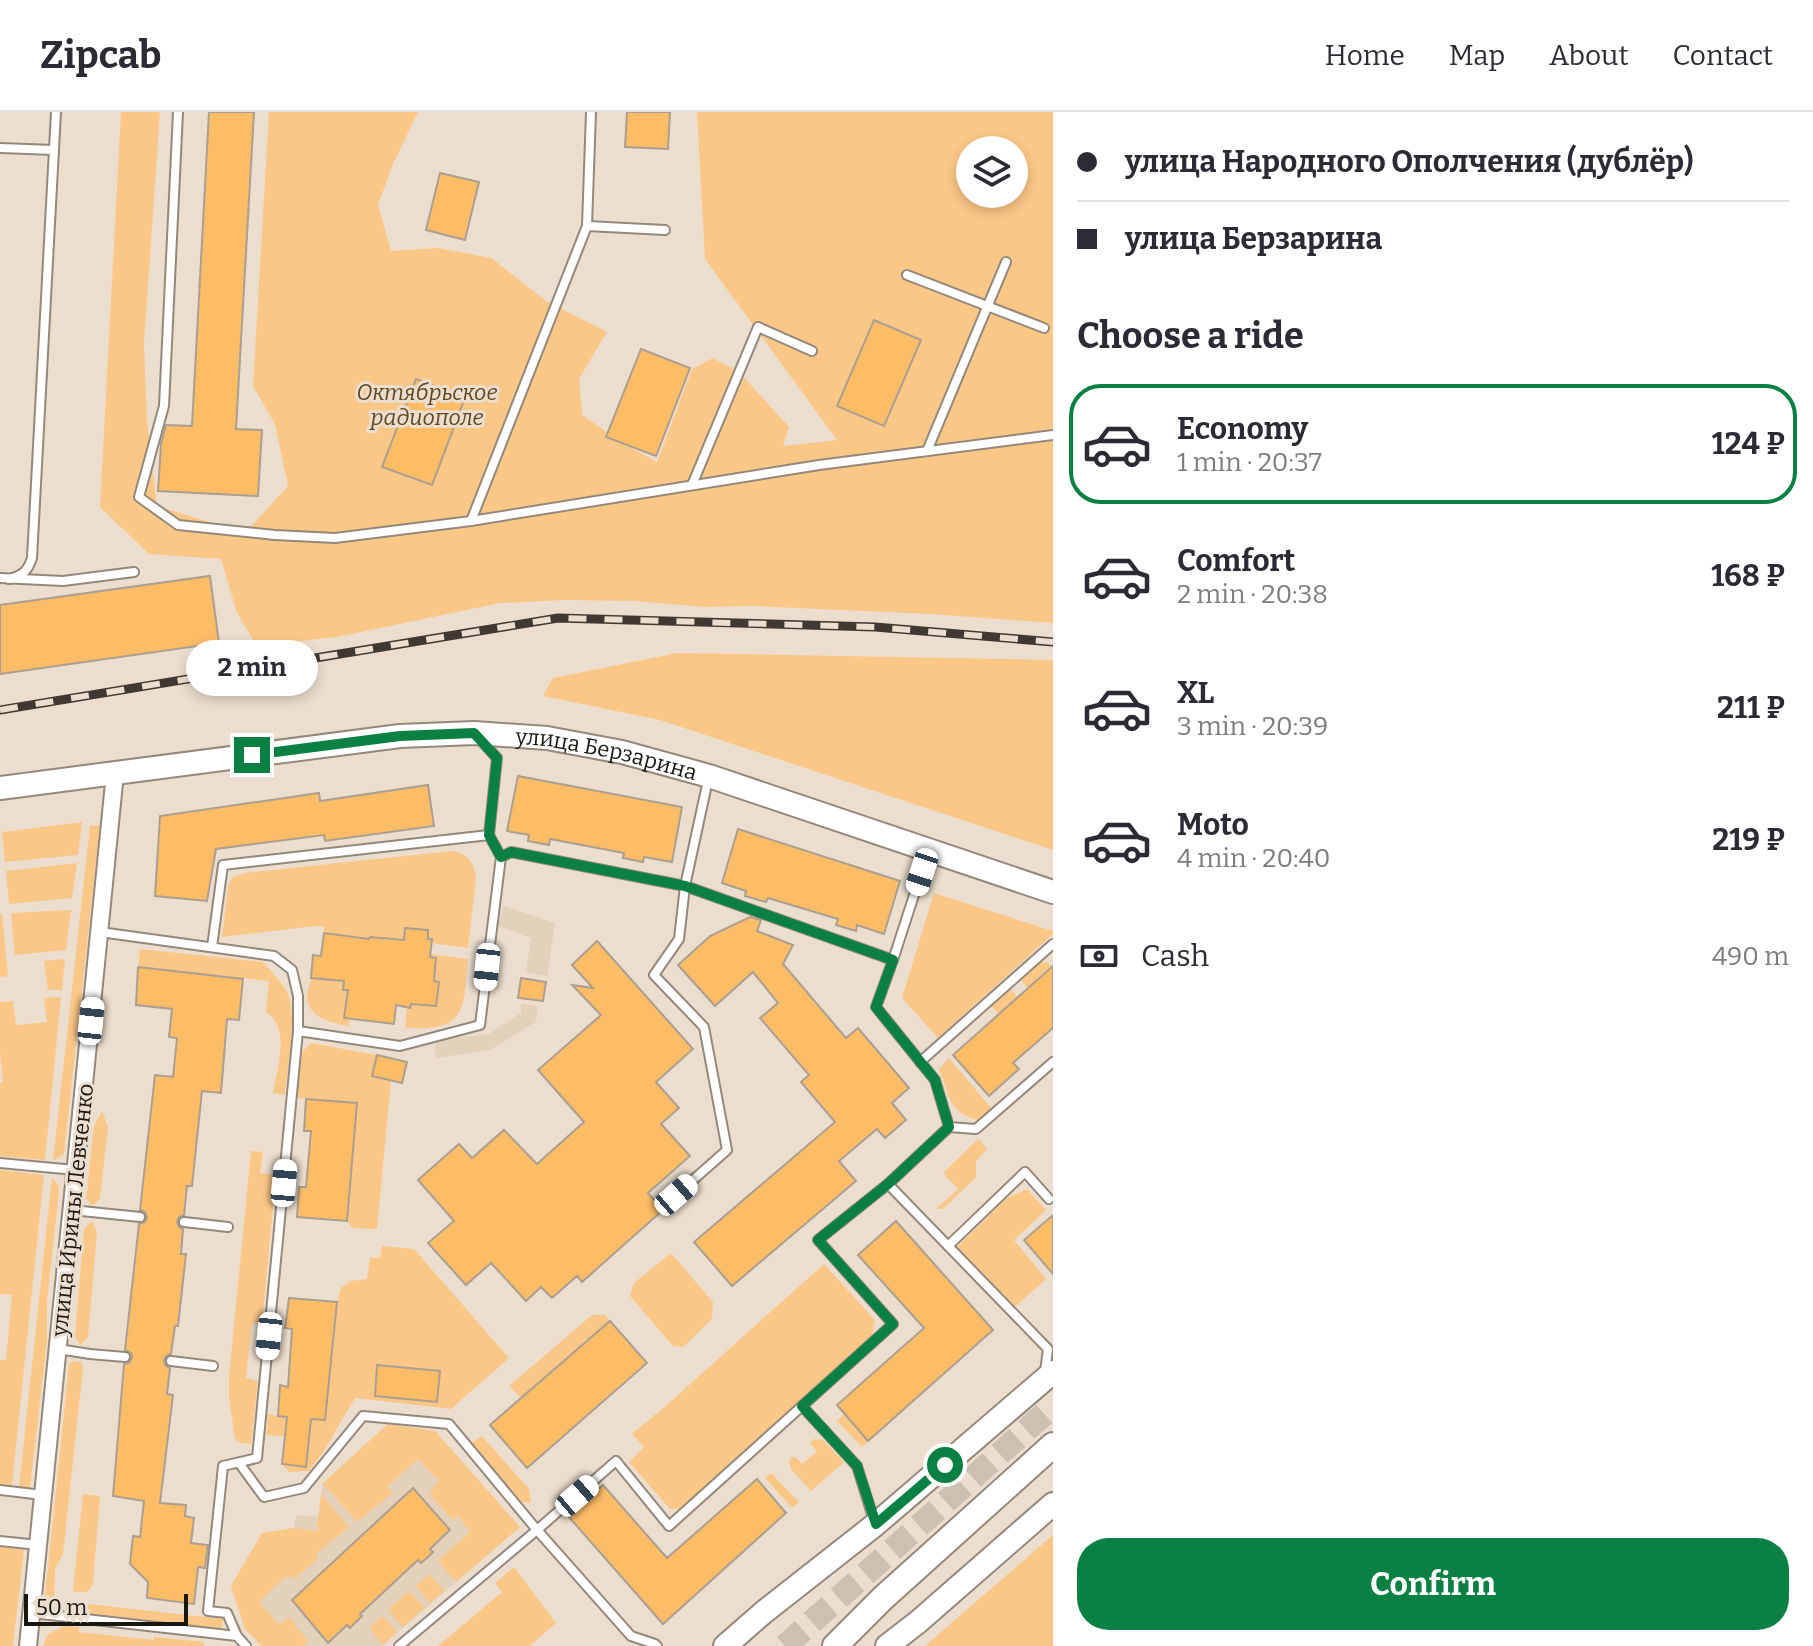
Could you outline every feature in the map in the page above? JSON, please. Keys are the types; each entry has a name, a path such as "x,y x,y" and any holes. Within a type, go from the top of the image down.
{"main road":[{"path":"835,1646 883,1598 1053,1445"}],"street":[{"name":"улица Берзарина","path":"0,788 400,736 474,733 547,738 622,752 709,776 1053,892"},
{"name":"улица Ирины Левченко","path":"28,1646 115,773"},
{"path":"725,1646 876,1524 1048,1376"},
{"path":"887,1646 1053,1504"}],"lane":[{"path":"4,579 24,573 32,558 56,112"},
{"path":"178,112 164,406 139,497 178,525 335,538 471,521 819,465 1053,435"},
{"path":"471,521 587,226 591,112"},
{"path":"0,148 54,150"},
{"path":"587,226 665,230"},
{"path":"927,451 1006,262"},
{"path":"907,275 1044,328"},
{"path":"692,485 758,327 812,351"},
{"path":"4,579 63,581 134,572"},
{"path":"298,1031 400,1046 480,1025 501,857 489,835 497,758 474,733"},
{"path":"676,1195 727,1150 704,1027 654,975 679,939 685,886 709,776"},
{"path":"212,947 223,865 489,835"},
{"path":"928,851 876,1007 935,1080 949,1127"},
{"path":"501,857 511,852 685,886 893,960"},
{"path":"100,932 274,956 292,970 298,996 298,1031 257,1458 223,1466 208,1611 227,1613 237,1636 246,1646"},
{"path":"920,1062 1053,944"},
{"path":"399,1646 616,1461 669,1526 893,1324 818,1240 888,1184 949,1127 976,1129 1053,1062"},
{"path":"0,1163 76,1171"},
{"path":"948,1246 1025,1172 1049,1199"},
{"path":"888,1184 1048,1349 1048,1376"},
{"path":"72,1210 140,1217"},
{"path":"184,1222 228,1227"},
{"path":"58,1349 125,1357"},
{"path":"171,1361 213,1366"},
{"path":"802,1406 857,1466 876,1524"},
{"path":"239,1463 264,1497 304,1488 363,1416 449,1424 631,1636 657,1646"},
{"path":"0,1490 43,1495"},
{"path":"0,1541 38,1545"},
{"path":"31,1613 237,1636"}],"shaded area":[{"path":"504,906 555,923 547,976 526,972 531,938 498,926"},
{"path":"521,1004 538,1006 536,1022 490,1050 435,1058 436,1039 487,1035 521,1013"},
{"path":"388,1424 435,1431 520,1527 382,1646 262,1646 245,1629 231,1586 262,1533 294,1528 296,1515 318,1517 323,1483"}],"green space":[{"name":"Октябрьское радиополе","path":"121,112 160,112 144,343 147,421 157,506 245,533 288,486 275,424 253,386 269,112 418,112 393,164 378,205 391,251 438,248 491,258 546,301 607,332 579,379 582,415 657,462 692,369 713,358 739,372 789,427 783,446 837,440 705,259 697,112 1053,112 1053,623 930,614 565,600 500,603 337,637 257,646 237,613 221,559 149,554 100,507"},
{"path":"677,653 1053,660 1053,850 660,720 543,696 553,678"},
{"path":"82,822 78,855 5,862 2,832"},
{"path":"100,825 64,1154 53,1161 90,826"},
{"path":"452,851 469,860 476,877 468,948 432,943 432,939 428,939 428,930 406,928 403,947 383,938 370,937 369,944 347,936 324,933 324,927 315,926 222,937 228,886 232,878 244,873"},
{"path":"77,863 72,898 9,904 6,871"},
{"path":"934,893 1053,931 938,1038 902,998"},
{"path":"71,910 66,950 15,955 11,913"},
{"path":"0,914 8,976 0,977"},
{"path":"140,949 263,962 285,988 292,1014 285,1095 273,1093 280,1038 274,1019 266,1012 269,981 138,967"},
{"path":"431,954 468,959 462,1004 451,1021 440,1026 405,1028 407,1007 410,1008 411,1003 436,1006 439,982 434,981 436,958 430,957"},
{"path":"65,959 62,990 48,990 44,961"},
{"path":"1039,961 1052,967 1028,988 1020,979"},
{"path":"326,971 345,974 344,989 348,990 344,1017 349,1018 349,1026 323,1019 309,1005 307,996 311,978 324,979"},
{"path":"1010,989 1018,997 998,1014 991,1005"},
{"path":"61,997 45,1160 0,1156 0,1083 3,1082 0,1002 13,1001 16,1025 47,1022 44,998"},
{"path":"311,1043 377,1055 372,1076 391,1080 377,1229 353,1228 347,1221 357,1103 297,1098 302,1052"},
{"path":"949,1058 991,1108 978,1120 968,1117 951,1102 939,1069"},
{"path":"102,1111 108,1127 100,1199 92,1206 86,1198 94,1126"},
{"path":"978,1139 987,1149 976,1161 976,1177 943,1209 936,1209 958,1189 943,1173"},
{"path":"251,1151 263,1152 260,1173 276,1175 262,1324 252,1323 246,1378 258,1381 251,1444 235,1439 229,1377"},
{"path":"0,1170 44,1175 12,1485 0,1484 0,1360 6,1360 12,1295 0,1294"},
{"path":"52,1178 58,1184 59,1192 47,1301 47,1341 30,1488 19,1487"},
{"path":"1027,1189 1046,1210 1014,1240 1046,1279 1012,1310 956,1248 1007,1198"},
{"path":"92,1221 97,1232 88,1337 80,1345 75,1336 84,1229"},
{"path":"382,1246 414,1249 509,1358 451,1409 355,1398 309,1471 289,1472 282,1464 306,1466 293,1437 266,1435 268,1414 325,1419 341,1288 351,1281 367,1279 370,1258 380,1258"},
{"path":"671,1253 713,1302 712,1319 683,1347 673,1346 630,1296 634,1283"},
{"path":"824,1264 875,1320 872,1336 680,1509 670,1509 629,1462 644,1447 632,1434"},
{"path":"592,1315 605,1315 610,1321 521,1398 509,1386"},
{"path":"81,1362 83,1368 63,1554 55,1569 54,1607 44,1606 69,1364"},
{"path":"844,1414 868,1441 862,1447 837,1421"},
{"path":"388,1424 435,1431 520,1527 456,1582 438,1561 470,1532 458,1516 453,1520 429,1494 439,1481 418,1459 387,1487 393,1493 357,1522 323,1483"},
{"path":"482,1436 529,1489 531,1503 518,1501 471,1443"},
{"path":"814,1439 823,1440 844,1462 811,1491 789,1463 791,1457 802,1464 817,1452 810,1443"},
{"path":"771,1473 799,1502 792,1508 765,1478"},
{"path":"83,1494 100,1496 93,1583 88,1591 83,1592 73,1591"},
{"path":"321,1494 349,1527 317,1553 317,1560 294,1579 286,1576 259,1602 279,1625 289,1617 308,1641 303,1646 262,1646 245,1629 231,1586 262,1533 294,1528 317,1531"},
{"path":"1053,1535 1053,1646 925,1646"},
{"path":"0,1546 24,1550 13,1646 0,1646"},
{"path":"514,1567 556,1623 530,1646 438,1646 502,1592 495,1583"},
{"path":"430,1574 444,1591 430,1603 416,1586"},
{"path":"409,1591 425,1607 403,1627 388,1610"},
{"path":"79,1603 223,1619 222,1629 71,1611"},
{"path":"383,1616 397,1632 383,1645 369,1628"},
{"path":"64,1626 79,1627 79,1632 204,1642 204,1646 43,1646 47,1635"}],"building":[{"path":"209,112 254,112 236,429 262,430 258,496 158,491 161,444 166,425 192,426"},
{"path":"627,112 670,112 668,149 625,147"},
{"path":"440,173 479,182 465,240 426,230"},
{"path":"874,320 921,340 884,426 837,406"},
{"path":"641,349 690,368 656,456 606,437"},
{"path":"416,379 465,398 432,485 382,467"},
{"path":"210,576 219,643 0,674 0,605"},
{"path":"518,776 682,807 672,862 644,857 643,862 623,858 624,853 550,839 549,845 528,841 529,835 507,831"},
{"path":"428,785 434,826 325,841 324,835 216,849 207,901 155,896 160,816 319,793 320,801"},
{"path":"738,829 900,881 884,934 857,925 856,931 836,925 838,919 768,898 766,902 745,896 746,891 722,883"},
{"path":"750,917 761,920 757,931 793,945 783,964 846,1038 858,1028 909,1088 892,1103 906,1120 885,1138 877,1129 839,1161 856,1181 732,1286 694,1242 835,1122 801,1082 809,1075 760,1018 778,1003 753,972 715,1006 678,965 710,936"},
{"path":"405,928 428,930 428,939 432,939 430,957 436,958 434,981 439,982 436,1006 411,1004 410,1008 396,1005 394,1024 344,1018 348,990 343,990 344,981 311,978 313,955 321,956 324,933 404,940"},
{"path":"597,941 693,1049 656,1082 679,1108 661,1124 690,1156 648,1193 663,1210 582,1282 577,1276 552,1298 541,1287 526,1301 491,1263 466,1285 428,1243 454,1221 418,1180 459,1144 472,1158 504,1130 537,1164 584,1122 538,1070 601,1015 572,985 593,988 572,965"},
{"path":"1053,966 1053,1028 1013,1063 1019,1069 989,1096 953,1055"},
{"path":"138,967 243,979 239,1020 227,1019 221,1093 202,1091 192,1186 187,1186 184,1215 177,1222 183,1229 181,1254 186,1254 178,1326 175,1326 171,1354 164,1361 170,1368 167,1394 173,1395 160,1503 186,1505 185,1516 194,1518 191,1543 208,1545 205,1568 198,1567 194,1604 147,1598 148,1582 130,1564 133,1536 140,1537 144,1501 113,1496 124,1364 132,1358 131,1353 125,1350 139,1224 145,1222 147,1217 140,1210 155,1075 173,1077 177,1038 169,1037 172,1009 136,1005"},
{"path":"521,978 546,982 543,1001 518,998"},
{"path":"377,1055 407,1062 402,1083 372,1076"},
{"path":"306,1099 357,1103 347,1221 297,1217 299,1187 306,1187 311,1131 304,1131"},
{"path":"1053,1215 1053,1274 1024,1240"},
{"path":"896,1221 993,1330 868,1441 837,1405 924,1328 858,1255"},
{"path":"289,1298 337,1302 325,1420 311,1419 306,1467 282,1464 287,1417 278,1416 280,1385 288,1387 292,1329 285,1328"},
{"path":"610,1321 647,1363 527,1468 490,1425"},
{"path":"377,1365 440,1371 437,1402 375,1396"},
{"path":"757,1479 786,1513 663,1624 568,1516 603,1485 667,1558"},
{"path":"413,1488 450,1530 430,1549 433,1552 427,1558 421,1563 418,1560 360,1614 362,1616 350,1628 347,1625 328,1643 292,1600"}],"tunnel":[{"path":"785,1646 1053,1406"}],"railway":[{"path":"0,710 558,618 875,627 1053,642"}],"route":[{"path":"252,755 400,736 474,733 497,758 489,835 501,857 511,852 685,886 893,960 876,1007 935,1080 949,1127 888,1184 818,1240 893,1324 802,1406 857,1466 876,1524 945,1465"}]}
